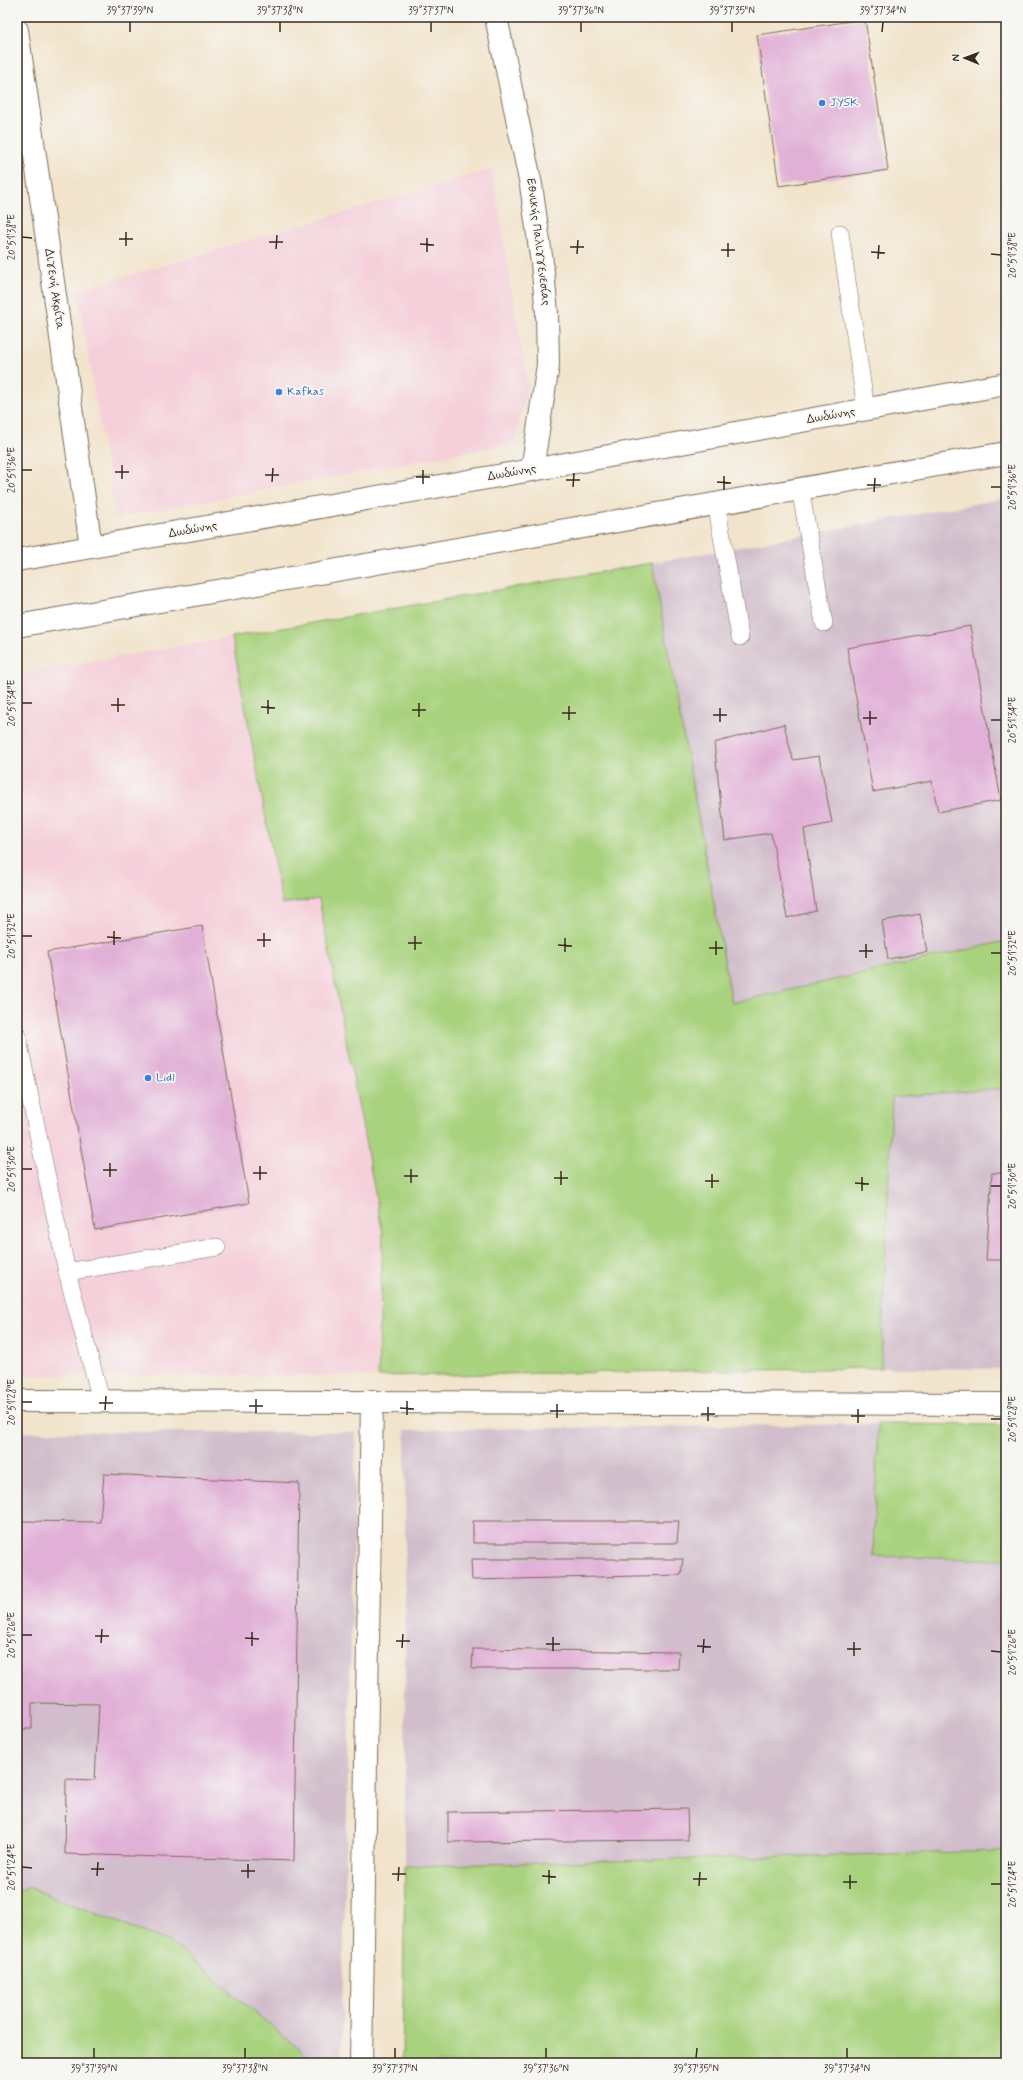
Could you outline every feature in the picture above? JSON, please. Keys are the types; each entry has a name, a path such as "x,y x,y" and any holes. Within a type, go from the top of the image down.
{"street":[{"name":"Εθνικής Παλιγγενεσίας","path":"496,17 531,184 547,313 548,366 532,470"},
{"name":"Διγενή Ακρίτα","path":"17,30 91,547"},
{"name":"Δωδώνης","path":"17,560 532,470 1006,384"},
{"path":"17,626 716,502 1006,453"},
{"path":"17,1401 101,1400 1006,1404"},
{"path":"362,2063 372,1401"}],"lane":[{"path":"840,233 866,410"},
{"path":"800,488 824,624"},
{"path":"716,502 740,637"},
{"path":"17,1035 67,1272 101,1400"},
{"path":"67,1272 217,1247"}],"shaded area":[{"path":"492,169 528,387 514,443 116,518 77,291"},
{"path":"1006,498 1006,941 732,1004 652,563"},
{"path":"232,637 282,904 319,898 383,1234 378,1376 17,1375 17,674"},
{"path":"1006,1088 1006,1369 881,1368 892,1097"},
{"path":"878,1424 873,1556 1006,1560 1006,1851 405,1866 405,1430"},
{"path":"17,1432 356,1432 341,2063 316,2063 170,1942 27,1887 17,1892"}],"green space":[{"path":"652,563 732,1003 1006,941 1006,1088 892,1097 881,1368 378,1376 383,1234 319,899 282,904 232,637"},
{"path":"878,1424 1006,1425 1006,1560 873,1556"},
{"path":"1006,1851 1006,2063 402,2063 405,1866"},
{"path":"27,1887 170,1942 316,2063 17,2063 17,1892"}],"building":[{"name":"JYSK","path":"865,19 888,170 779,186 757,35"},
{"path":"1006,615 1006,638 1005,638 1002,616"},
{"path":"970,626 1001,800 938,812 932,781 873,792 847,648"},
{"path":"784,724 793,760 819,756 832,823 804,829 816,911 787,918 771,833 725,840 714,743"},
{"path":"920,914 927,952 888,959 882,921"},
{"name":"Lidl","path":"202,926 249,1203 95,1230 47,952"},
{"path":"992,1173 1006,1173 1006,1260 986,1260"},
{"path":"104,1474 299,1483 294,1861 65,1854 66,1779 95,1780 99,1704 32,1703 32,1729 17,1729 17,1521 100,1522"},
{"path":"473,1521 679,1521 677,1543 473,1543"},
{"path":"471,1559 683,1559 681,1575 472,1580"},
{"path":"473,1649 679,1652 678,1669 472,1669"},
{"path":"687,1809 688,1840 448,1842 448,1812"}],"place":[{"name":"JYSK","path":"822,103"},
{"name":"Kafkas","path":"279,392"},
{"name":"Lidl","path":"148,1078"}]}
